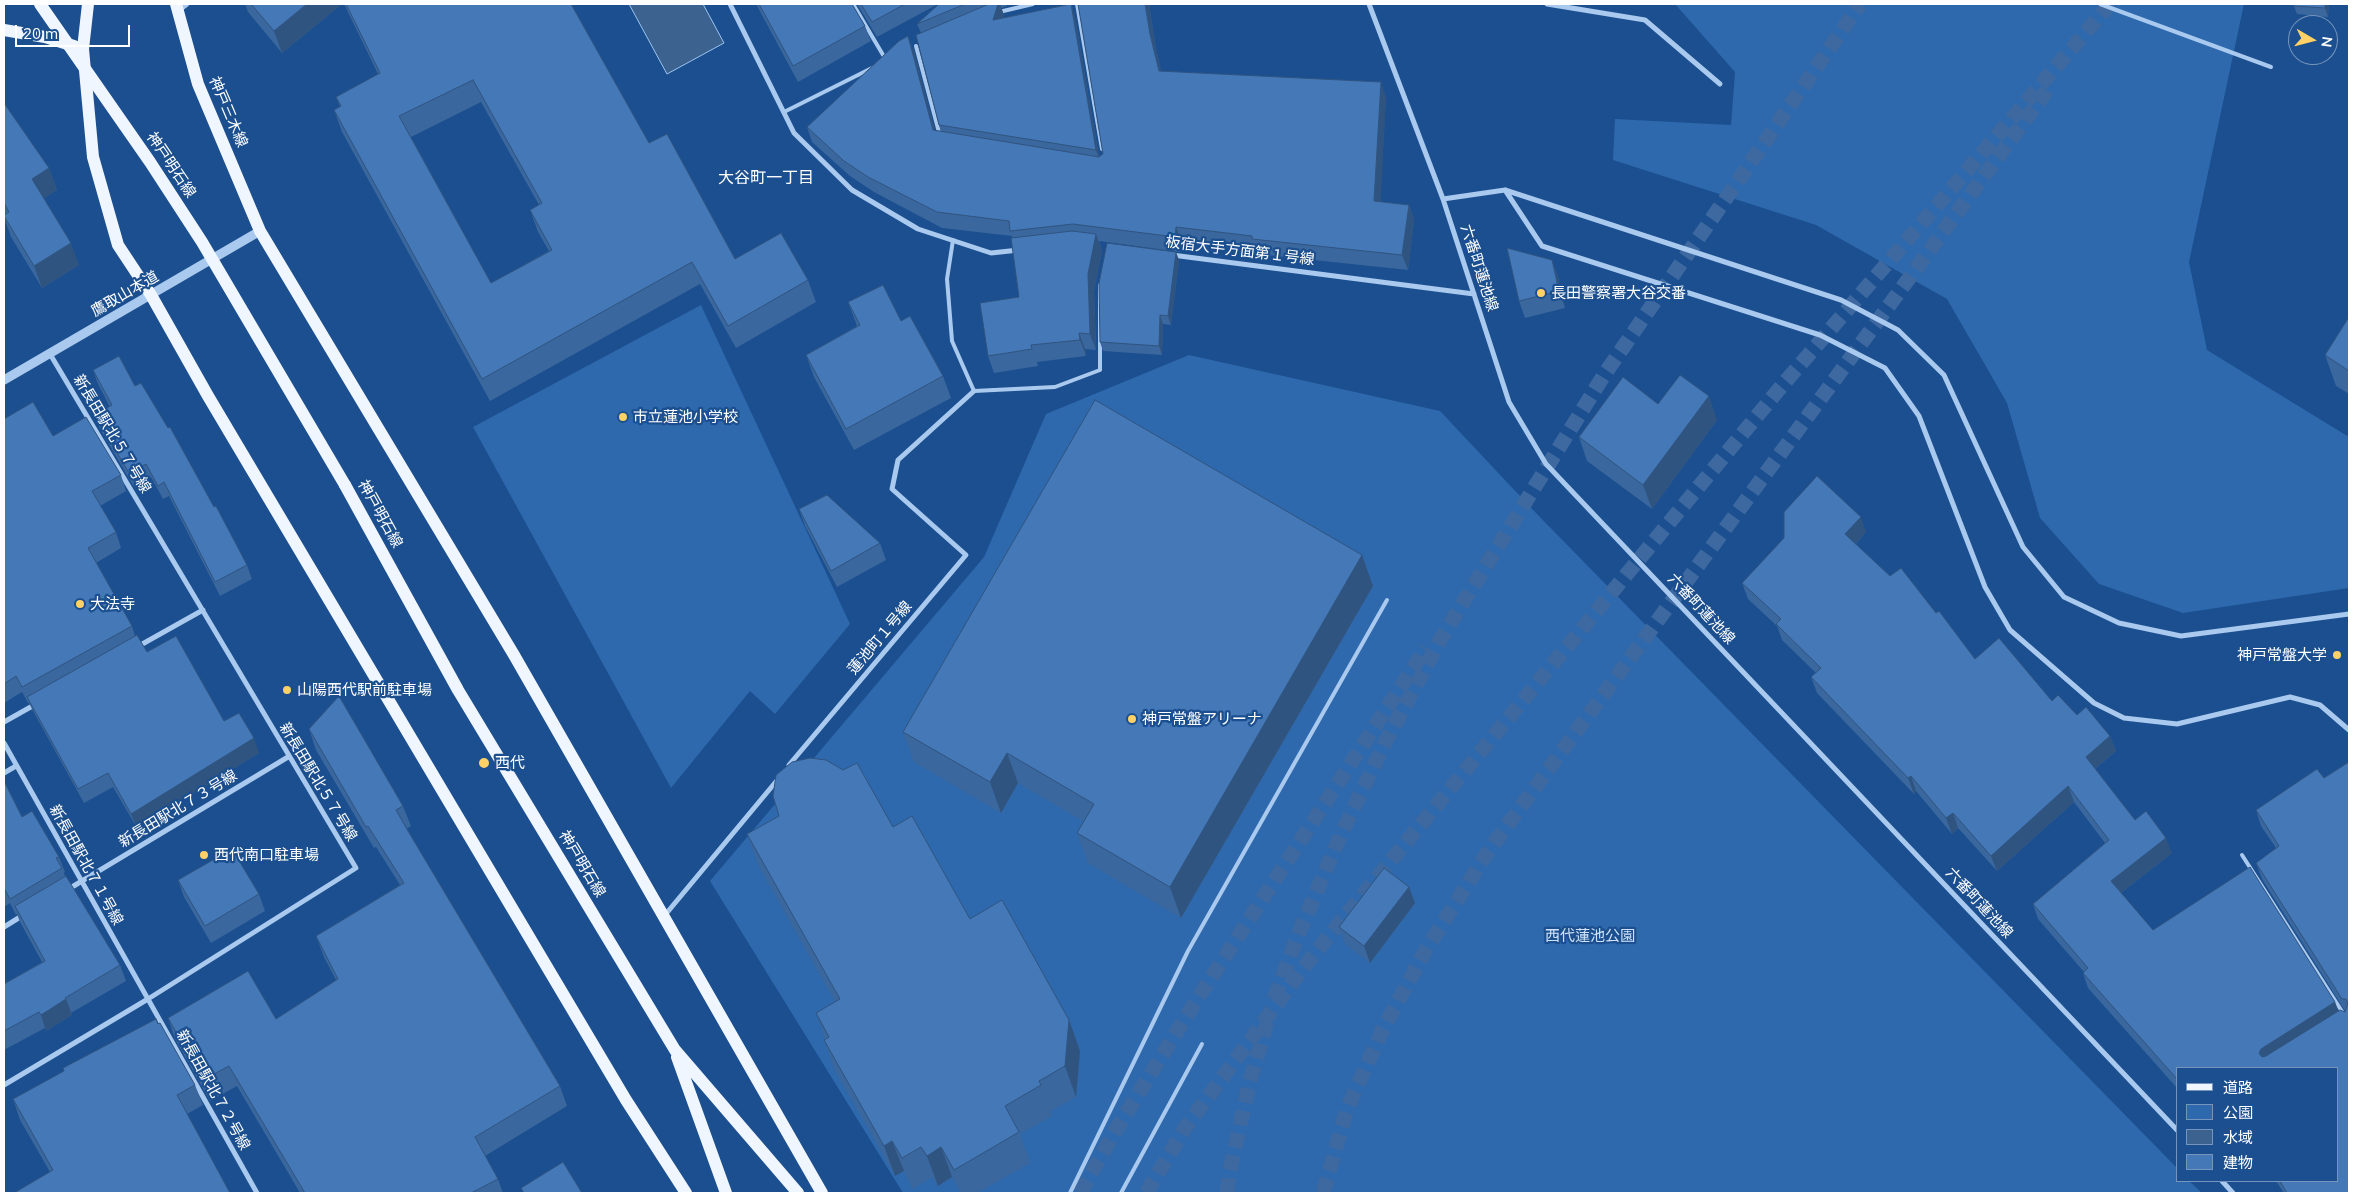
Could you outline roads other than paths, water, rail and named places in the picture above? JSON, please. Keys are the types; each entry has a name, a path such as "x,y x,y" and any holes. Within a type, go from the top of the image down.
{"main road":[{"name":"神戸明石線","path":"40,4 150,162 202,242 345,485 458,690 674,1050 798,1193"},
{"path":"88,4 84,49 93,157 118,245 151,295 194,367 208,396 606,1065 686,1193"},
{"name":"神戸三木線","path":"181,6 198,84 260,231 514,655 822,1193"},
{"path":"4,30 45,37 84,49"},
{"name":"神戸明石線","path":"674,1050 726,1193"}],"street":[{"path":"730,4 794,133 852,190 918,229 991,252 1030,248"},
{"name":"六番町蓮池線","path":"1369,4 1444,200 1510,402 1546,464 2176,1128"},
{"path":"1547,4 1645,20 1720,84"},
{"path":"1505,190 1542,246 1820,335 1885,368 1919,416 1985,588 2010,630 2094,703 2124,718 2177,724 2290,697 2320,705 2349,730"},
{"path":"1444,200 1505,190 1841,300 1898,330 1944,375 2023,547 2064,596 2119,623 2180,636 2349,614"},
{"name":"鷹取山本道","path":"4,380 260,231"},
{"name":"板宿大手方面第１号線","path":"1164,254 1474,294"},
{"name":"新長田駅北５７号線","path":"4,1085 148,999 356,868 288,757 203,610 50,354"},
{"name":"蓮池町１号線","path":"664,916 966,555 892,489 898,460 974,391"},
{"path":"134,649 203,610"},
{"path":"4,722 38,703"},
{"name":"新長田駅北７１号線","path":"4,743 80,882 148,999"},
{"name":"新長田駅北７３号線","path":"63,892 288,757"},
{"path":"4,773 16,766"},
{"path":"4,927 29,912"},
{"name":"新長田駅北７２号線","path":"148,999 257,1193"},
{"path":"2223,1182 2233,1193"}],"lane":[{"path":"853,4 887,61"},
{"path":"991,14 1033,4"},
{"path":"1077,4 1104,158"},
{"path":"2100,4 2271,67"},
{"path":"909,50 924,43"},
{"path":"916,46 941,142"},
{"path":"784,112 894,57"},
{"path":"953,240 947,280 952,341 974,391 1054,387 1100,370 1098,291 1100,282"},
{"path":"1070,1193 1188,951 1387,600"},
{"path":"2242,855 2347,1019"},
{"path":"1121,1193 1202,1044"}],"water":[{"path":"629,4 703,4 724,43 667,74"}],"tunnel":[{"path":"1274,999 1298,935 1341,834 1386,741 1440,640 1604,375 1860,4"},
{"path":"1146,1193 1185,1128 1310,959 1780,388 2110,4"},
{"path":"1323,1193 1347,1109 1383,1029 1424,953 1487,853 2048,89"},
{"path":"1080,1193 1114,1133 1194,1004 1426,648"},
{"path":"1227,1193 1229,1174 1250,1081 1267,1023"}],"place":[{"name":"長田警察署大谷交番","path":"1541,293"},
{"name":"市立蓮池小学校","path":"623,417"},
{"name":"大法寺","path":"80,604"},
{"name":"神戸常盤大学","path":"2337,655"},
{"name":"山陽西代駅前駐車場","path":"287,690"},
{"name":"神戸常盤アリーナ","path":"1132,719"},
{"name":"西代","path":"484,763"},
{"name":"西代南口駐車場","path":"204,855"}],"district":[{"name":"大谷町一丁目","path":"766,178"}],"park label":[{"name":"西代蓮池公園","path":"1590,936"}]}
